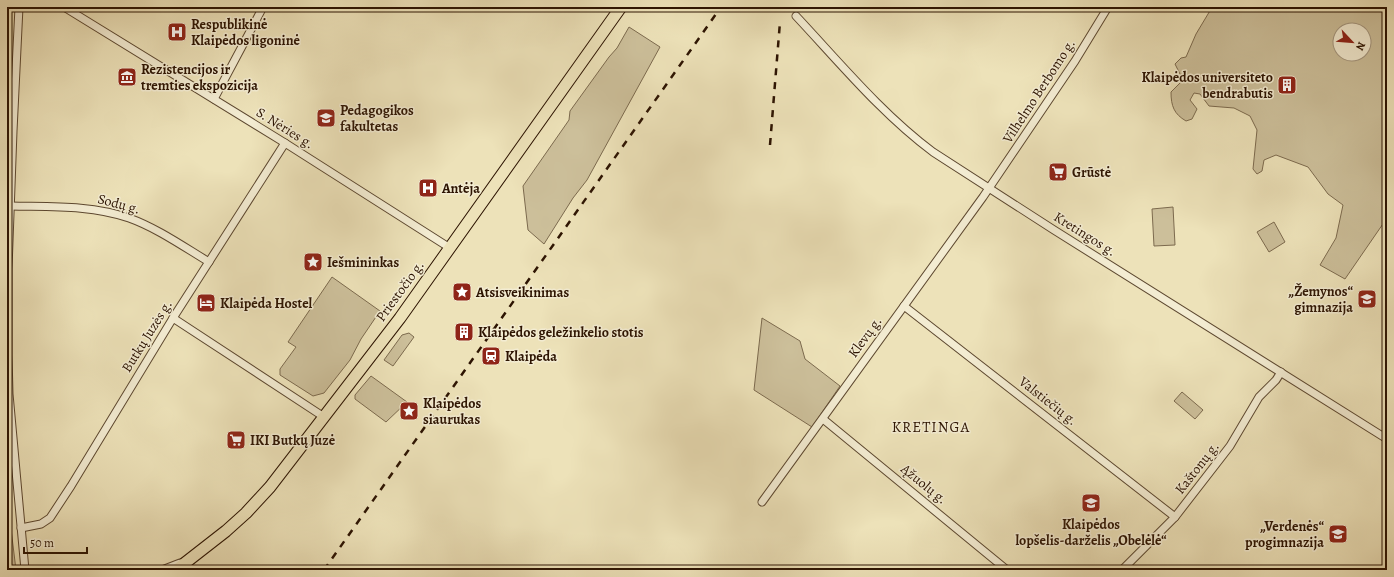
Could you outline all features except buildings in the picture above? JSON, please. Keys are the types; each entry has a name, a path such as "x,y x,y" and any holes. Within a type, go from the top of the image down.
{"main road":[{"name":"Priestočio g.","path":"176,570 226,531 256,503 270,487 400,318 621,7"}],"street":[{"path":"19,7 8,269 8,355 9,394 25,570"},
{"name":"S. Nėries g.","path":"64,7 285,143 450,248"},
{"path":"214,99 264,7"},
{"name":"Vilhelmo Berbomo g.","path":"990,188 1075,60 1108,7"},
{"name":"Kretingos g.","path":"796,16 861,86 904,129 933,152 1387,439"},
{"name":"Butkų Juzės g.","path":"21,528 41,524 50,518 209,262 285,143"},
{"name":"Klevų g.","path":"762,502 990,188"},
{"name":"Sodų g.","path":"11,206 79,207 114,214 146,225 209,262"},
{"name":"Valstiečių g.","path":"904,306 1175,517"},
{"path":"174,318 324,418"},
{"name":"Kaštonų g.","path":"1122,570 1175,517 1230,446 1259,397 1276,380 1281,372"},
{"name":"Ąžuolų g.","path":"823,419 1008,570"},
{"path":"162,570 192,558"}],"shaded area":[{"path":"1210,7 1387,7 1387,218 1345,279 1320,265 1336,238 1343,205 1328,194 1308,167 1276,155 1264,160 1262,171 1257,174 1253,169 1257,130 1250,116 1234,108 1209,106 1200,94 1194,93 1190,100 1197,109 1192,119 1186,121 1174,109 1171,92 1182,81 1175,64 1181,58 1186,57 1196,34 1211,9"},
{"path":"629,27 660,47 587,180 573,198 544,244 528,230 523,186 569,120 570,111 617,48"},
{"path":"1173,207 1175,245 1154,246 1152,209"},
{"path":"1274,222 1285,242 1269,252 1257,232"},
{"path":"332,277 380,311 361,339 350,360 324,393 313,396 280,375 280,369 296,347 288,342"},
{"path":"762,318 800,341 805,359 840,386 812,427 754,390"},
{"path":"409,333 414,337 393,366 384,360 402,335"},
{"path":"371,376 407,402 386,422 355,399 355,395"},
{"path":"1182,392 1203,410 1195,419 1174,401"},
{"path":"7,496 16,570 7,570"}],"railway":[{"path":"324,570 721,7"},
{"path":"770,145 780,22"}],"place":[{"name":"Respublikinė Klaipėdos ligoninė","path":"177,32"},
{"name":"Rezistencijos ir tremties ekspozicija","path":"127,77"},
{"name":"Klaipėdos universiteto bendrabutis","path":"1287,85"},
{"name":"Pedagogikos fakultetas","path":"326,118"},
{"name":"Grūstė","path":"1058,172"},
{"name":"Antėja","path":"428,188"},
{"name":"Iešmininkas","path":"313,262"},
{"name":"Atsisveikinimas","path":"462,292"},
{"name":"„Žemynos“ gimnazija","path":"1367,299"},
{"name":"Klaipėda Hostel","path":"206,303"},
{"name":"Klaipėdos geležinkelio stotis","path":"464,332"},
{"name":"Klaipėda","path":"491,356"},
{"name":"Klaipėdos siaurukas","path":"409,411"},
{"name":"IKI Butkų Juzė","path":"236,440"},
{"name":"Klaipėdos lopšelis-darželis „Obelėlė“","path":"1091,503"},
{"name":"„Verdenės“ progimnazija","path":"1338,534"}],"district":[{"name":"KRETINGA","path":"931,427"}]}
